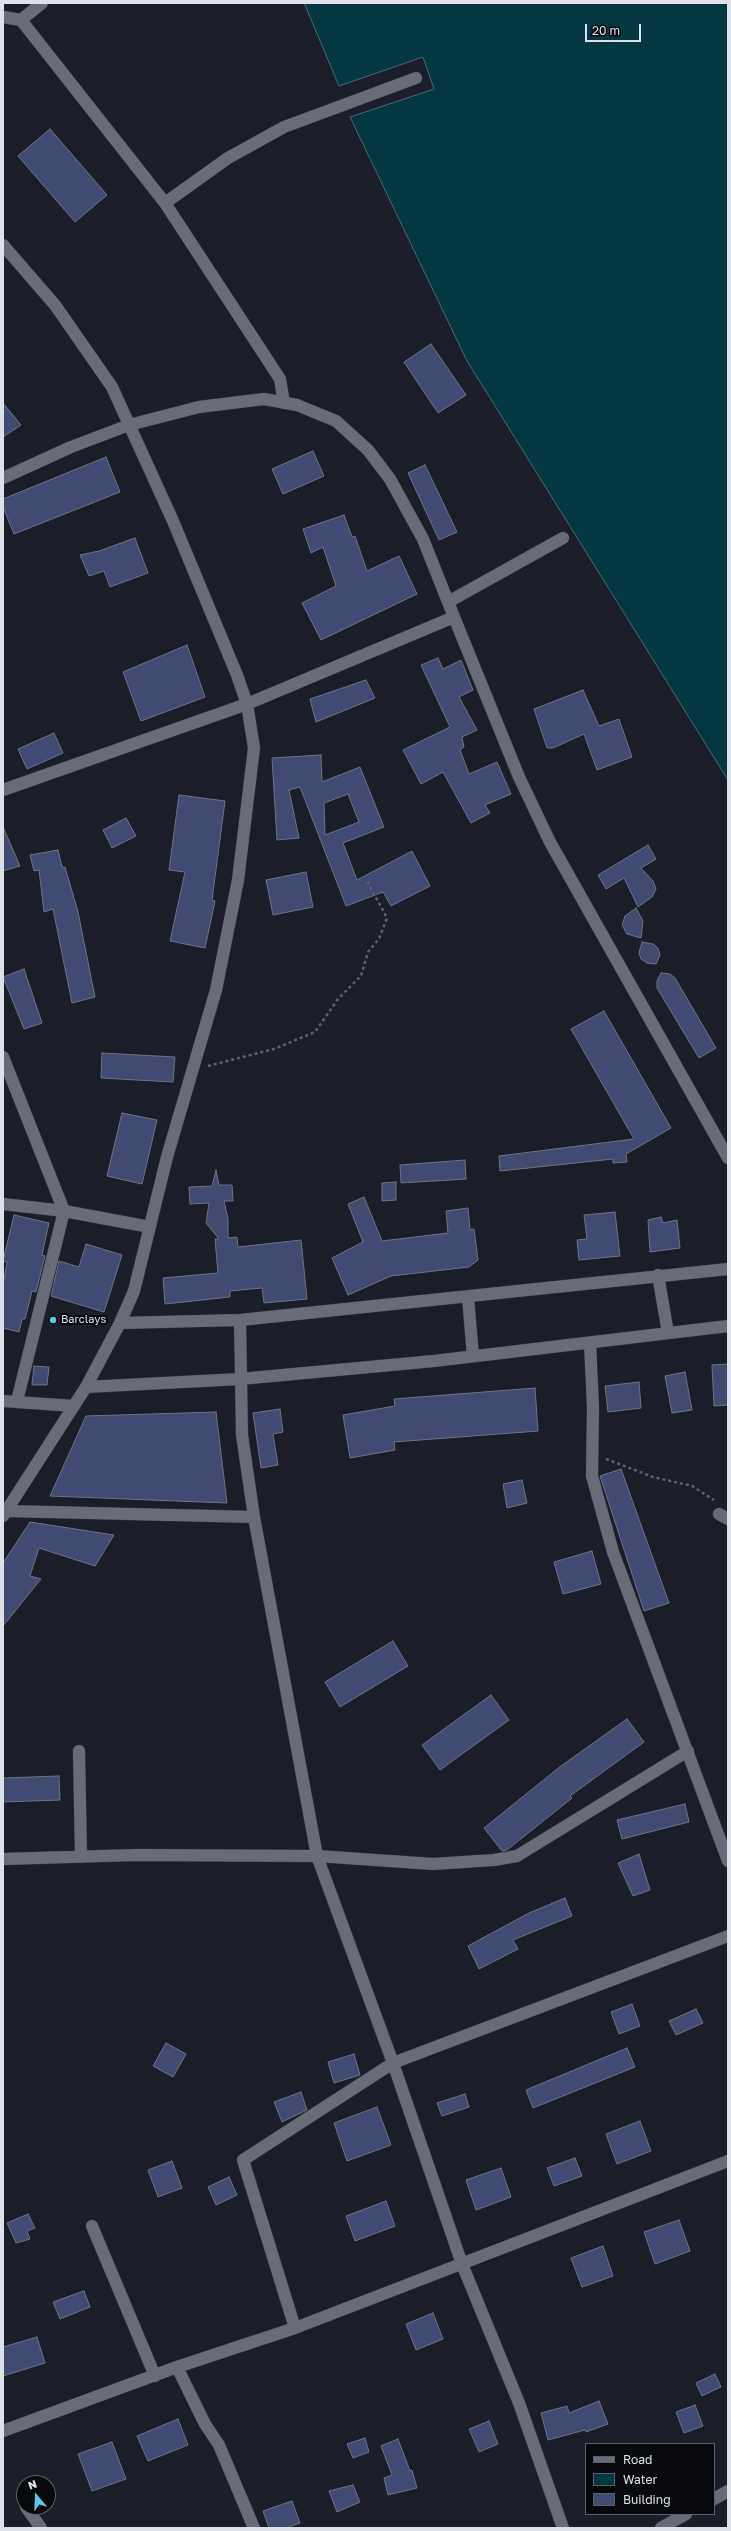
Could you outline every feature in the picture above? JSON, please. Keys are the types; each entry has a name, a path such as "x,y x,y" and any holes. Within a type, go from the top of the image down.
{"street":[{"path":"21,20 42,3"},
{"path":"3,17 21,20 165,204 280,379 284,402"},
{"path":"165,204 228,158 284,127 416,78"},
{"path":"3,245 55,305 112,387 176,528 247,704 254,748 238,880 216,990 192,1070 134,1291 120,1323 86,1387 5,1514"},
{"path":"3,478 71,448 129,425 199,407 264,399 297,405 336,421 368,450 390,479 423,539 519,777 550,842 728,1158"},
{"path":"448,602 563,538"},
{"path":"3,790 247,704 454,617"},
{"path":"3,1057 64,1211 17,1401"},
{"path":"3,1204 64,1211 150,1227"},
{"path":"120,1323 240,1320 468,1298 658,1275 728,1269"},
{"path":"658,1275 668,1334"},
{"path":"468,1298 473,1356"},
{"path":"240,1320 242,1435 254,1517 317,1856 393,2063 462,2264 519,2403 563,2528"},
{"path":"86,1387 240,1379 473,1356 728,1326"},
{"path":"590,1343 592,1476 614,1552 728,1861"},
{"path":"3,1401 74,1406"},
{"path":"5,1514 254,1517"},
{"path":"79,1751 81,1857"},
{"path":"3,1859 81,1857 317,1856 433,1864 494,1860 517,1856 688,1751"},
{"path":"295,2328 243,2160 393,2063 728,1936"},
{"path":"3,2432 177,2367 295,2328 728,2161"},
{"path":"92,2226 155,2376"},
{"path":"177,2367 205,2424 219,2445 254,2528"},
{"path":"715,2498 728,2491"},
{"path":"32,2515 42,2528"},
{"path":"661,2528 684,2515"}],"path":[{"path":"192,1070 274,1049 315,1032 338,998 361,976 368,952 379,939 384,925 386,918 367,881"},
{"path":"592,1455 621,1462 653,1477 692,1486 714,1499 723,1516"}],"water":[{"path":"304,3 728,3 728,780 467,361 350,117 434,89 423,57 339,86"}],"building":[{"path":"50,129 107,195 75,222 18,156"},
{"path":"431,344 466,395 438,413 404,362"},
{"path":"3,403 21,425 3,437"},
{"path":"313,451 324,476 283,494 272,469"},
{"path":"106,457 120,492 14,534 3,507 3,499"},
{"path":"425,465 457,532 439,540 408,473"},
{"path":"344,515 352,537 355,536 367,571 399,556 417,594 321,640 302,603 336,586 323,547 311,553 303,529"},
{"path":"135,538 148,573 110,587 104,571 89,576 80,555 99,551"},
{"path":"187,645 205,697 141,721 123,672"},
{"path":"438,658 443,669 461,660 473,690 459,697 477,730 462,737 464,747 460,750 469,774 497,762 511,794 485,805 490,813 471,823 443,772 421,784 403,750 450,727 421,665"},
{"path":"366,680 375,698 316,722 310,699"},
{"path":"583,690 599,726 619,719 632,757 597,770 584,734 553,748 547,748 534,709"},
{"path":"54,733 63,753 27,769 18,749"},
{"path":"321,755 322,782 360,767 384,827 343,843 357,880 412,851 430,886 391,906 383,892 346,906 300,787 289,790 299,838 277,840 272,758","holes":["348,794 359,822 325,835 324,803"]},
{"path":"179,795 225,801 212,900 215,901 205,948 170,941 185,872 169,870"},
{"path":"126,818 136,836 112,848 103,830"},
{"path":"3,827 20,866 3,871"},
{"path":"648,845 656,859 641,868 653,881 656,889 652,897 638,907 624,878 606,889 598,875"},
{"path":"58,850 62,867 65,867 78,912 95,997 72,1003 53,909 44,912 39,870 34,871 30,855"},
{"path":"306,872 313,907 273,915 266,880"},
{"path":"636,908 643,921 641,938 627,934 622,925 625,916"},
{"path":"642,942 653,944 658,948 660,955 656,964 647,963 641,959 639,953"},
{"path":"24,969 42,1023 24,1029 3,977"},
{"path":"661,973 670,974 675,978 716,1048 699,1058 657,988 657,981"},
{"path":"604,1011 671,1128 626,1154 627,1162 613,1163 613,1159 500,1171 499,1156 634,1139 571,1029"},
{"path":"102,1053 175,1057 173,1082 101,1078"},
{"path":"122,1113 157,1120 142,1184 107,1176"},
{"path":"465,1160 466,1179 401,1183 400,1165"},
{"path":"216,1170 219,1185 232,1185 233,1201 224,1201 228,1219 228,1238 237,1237 238,1247 301,1240 307,1299 264,1303 262,1288 230,1291 230,1297 165,1304 163,1278 218,1273 215,1239 219,1239 206,1223 209,1203 190,1204 189,1187 212,1186"},
{"path":"396,1182 396,1200 382,1201 382,1183"},
{"path":"364,1197 382,1241 448,1233 446,1211 468,1208 470,1230 474,1229 478,1260 469,1267 391,1276 348,1295 332,1258 363,1242 348,1204"},
{"path":"615,1212 620,1256 579,1260 577,1240 587,1239 584,1215"},
{"path":"14,1215 49,1223 42,1255 45,1256 36,1292 32,1291 25,1319 22,1319 19,1332 3,1328 3,1285 7,1262 3,1261"},
{"path":"661,1217 663,1223 677,1220 680,1248 650,1252 648,1220"},
{"path":"86,1244 122,1255 104,1312 51,1296 59,1261 79,1267"},
{"path":"728,1364 728,1405 714,1406 712,1365"},
{"path":"34,1366 49,1367 47,1385 32,1385"},
{"path":"685,1372 692,1410 672,1413 665,1376"},
{"path":"639,1382 641,1408 608,1412 605,1386"},
{"path":"535,1388 538,1431 394,1442 395,1450 350,1458 343,1415 395,1406 394,1399"},
{"path":"280,1409 283,1432 273,1434 278,1465 261,1468 253,1413"},
{"path":"216,1412 227,1503 50,1496 86,1416"},
{"path":"621,1469 669,1603 644,1611 600,1476"},
{"path":"522,1480 527,1503 507,1508 503,1484"},
{"path":"30,1522 114,1535 95,1566 39,1548 30,1576 41,1579 3,1626 3,1563"},
{"path":"592,1551 601,1584 563,1594 554,1562"},
{"path":"393,1641 408,1666 340,1707 325,1682"},
{"path":"491,1695 509,1720 440,1770 422,1745"},
{"path":"627,1719 644,1742 570,1796 572,1798 507,1850 502,1851 484,1828 561,1766"},
{"path":"59,1776 60,1800 3,1802 3,1778"},
{"path":"685,1804 689,1822 622,1839 617,1820"},
{"path":"639,1854 650,1890 633,1896 618,1863"},
{"path":"565,1898 572,1916 513,1940 518,1949 479,1969 468,1946 529,1913"},
{"path":"632,2004 640,2026 619,2034 611,2012"},
{"path":"696,2009 703,2023 676,2035 669,2021"},
{"path":"166,2043 186,2054 173,2077 153,2066"},
{"path":"627,2048 635,2067 533,2108 526,2090"},
{"path":"354,2054 360,2075 334,2083 328,2062"},
{"path":"301,2092 307,2110 282,2122 274,2102"},
{"path":"465,2094 469,2107 442,2116 437,2103"},
{"path":"377,2107 391,2145 347,2161 334,2123"},
{"path":"640,2121 651,2151 617,2164 606,2134"},
{"path":"575,2158 582,2176 554,2186 547,2168"},
{"path":"172,2161 182,2188 158,2197 148,2170"},
{"path":"501,2168 511,2197 476,2210 466,2180"},
{"path":"229,2177 237,2195 216,2205 208,2187"},
{"path":"386,2201 395,2226 355,2241 346,2216"},
{"path":"28,2214 35,2228 27,2231 30,2239 16,2243 7,2223"},
{"path":"679,2220 690,2251 655,2264 644,2232"},
{"path":"603,2246 613,2276 582,2287 571,2258"},
{"path":"84,2291 90,2307 60,2319 53,2302"},
{"path":"433,2313 443,2339 416,2350 406,2324"},
{"path":"37,2337 45,2363 3,2376 3,2347"},
{"path":"715,2374 721,2387 702,2396 696,2383"},
{"path":"599,2401 608,2424 586,2432 585,2430 548,2440 541,2413 567,2406 569,2413"},
{"path":"695,2405 703,2426 684,2433 676,2412"},
{"path":"178,2419 188,2445 148,2461 137,2436"},
{"path":"489,2421 498,2444 479,2452 469,2429"},
{"path":"365,2438 369,2452 353,2458 347,2444"},
{"path":"398,2439 410,2471 412,2470 417,2488 388,2495 384,2478 392,2475 381,2446"},
{"path":"112,2442 126,2479 92,2491 78,2454"},
{"path":"353,2485 360,2502 337,2512 329,2491"},
{"path":"292,2501 300,2523 286,2528 269,2528 263,2511"}],"place":[{"name":"Barclays","path":"53,1320"}]}
